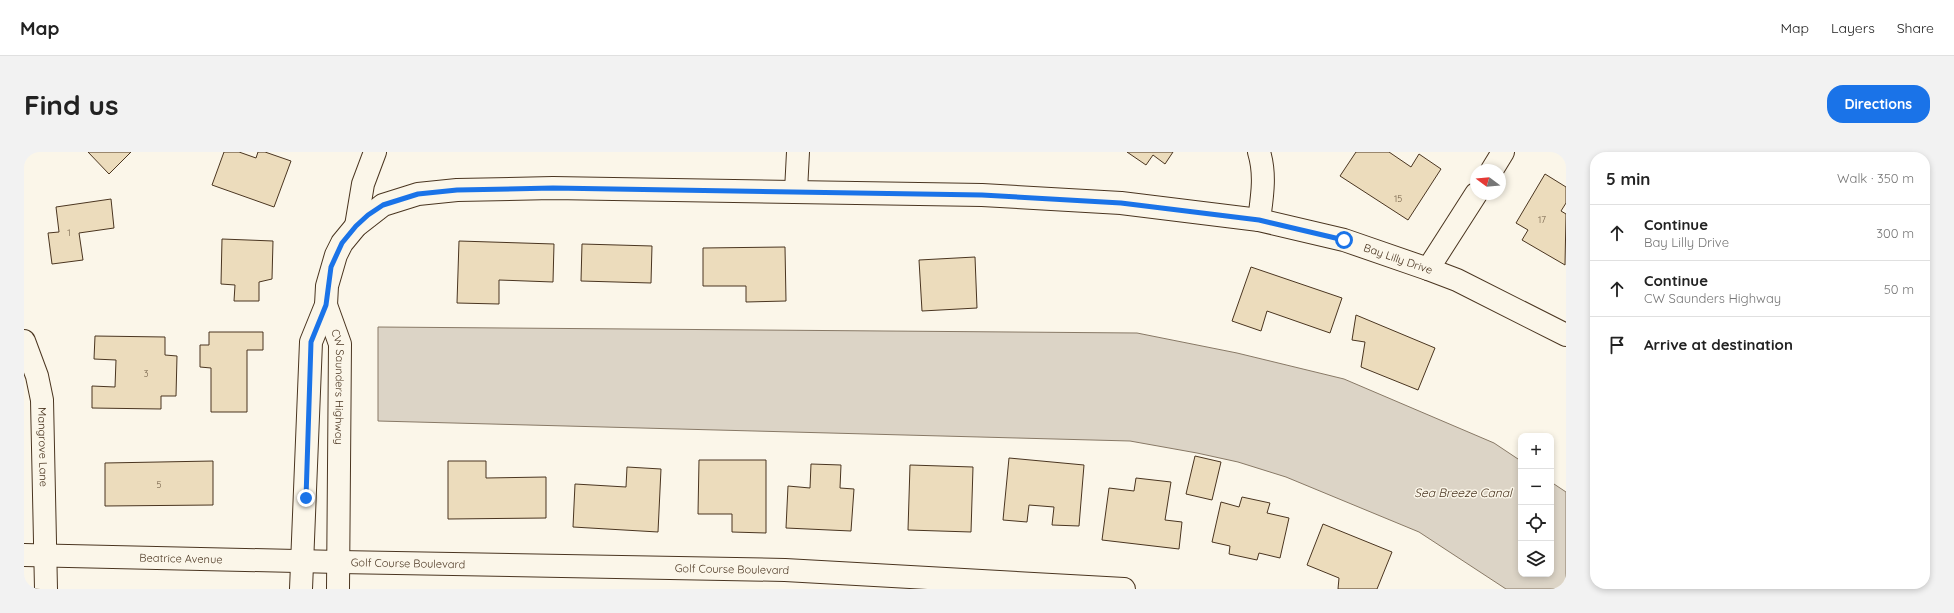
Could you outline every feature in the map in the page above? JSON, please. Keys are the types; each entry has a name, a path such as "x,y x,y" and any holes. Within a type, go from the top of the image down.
{"main road":[{"path":"356,226 362,184 375,152"},
{"path":"796,191 798,152"},
{"path":"1259,152 1263,166 1264,181 1259,220"},
{"path":"1496,164 1503,152"},
{"name":"Bay Lilly Drive","path":"326,305 331,267 342,243 356,226 383,205 418,194 457,190 553,188 982,195 1113,203 1259,220 1344,240 1457,280 1566,335"},
{"path":"1428,269 1472,200"},
{"name":"CW Saunders Highway","path":"301,589 311,342 326,305"},
{"name":"CW Saunders Highway","path":"326,305 340,344 338,589"},
{"name":"Mangrove Lane","path":"24,341 37,376 42,400 46,589"},
{"name":"Beatrice Avenue","path":"24,555 339,562"},
{"name":"Golf Course Boulevard","path":"339,562 785,570 1124,589"}],"water":[{"name":"Sea Breeze Canal","path":"378,327 1137,333 1237,353 1344,379 1494,443 1518,459 1518,577 1554,577 1554,484 1566,492 1566,589 1506,589 1419,532 1286,477 1238,462 1130,441 378,421"}],"building":[{"path":"88,152 131,152 109,174"},
{"path":"224,152 239,152 256,158 258,152 265,152 291,161 274,207 212,185"},
{"path":"1127,152 1173,152 1165,164 1153,155 1146,165"},
{"path":"1356,152 1389,152 1411,167 1419,154 1441,169 1408,220 1340,176"},
{"path":"1545,174 1566,187 1566,203 1561,211 1566,214 1565,265 1522,240 1528,230 1516,223"},
{"path":"111,199 114,228 79,233 83,260 52,264 48,233 59,232 56,207"},
{"path":"222,239 273,241 272,279 259,282 259,301 234,301 235,285 221,284"},
{"path":"459,241 554,244 553,282 499,280 499,304 457,303"},
{"path":"582,244 652,246 651,283 581,281"},
{"path":"785,247 786,301 746,302 746,286 703,286 703,248"},
{"path":"975,257 977,308 922,311 919,260"},
{"path":"1251,267 1342,298 1330,333 1267,311 1261,331 1232,321"},
{"path":"1356,315 1435,348 1418,390 1361,367 1365,342 1352,340"},
{"path":"209,332 263,332 263,350 247,350 247,412 211,412 211,368 200,367 200,345 209,345"},
{"path":"95,336 165,337 165,355 177,356 176,396 161,396 161,409 92,408 92,386 115,387 116,360 94,359"},
{"path":"1195,456 1221,462 1212,500 1186,494"},
{"path":"1009,458 1084,465 1079,526 1052,525 1054,507 1029,505 1027,522 1003,520"},
{"path":"699,460 766,460 766,533 732,532 732,514 698,514"},
{"path":"213,461 213,505 105,506 105,463"},
{"path":"448,461 486,461 486,478 546,477 546,518 448,519"},
{"path":"811,464 841,465 840,488 854,489 851,531 786,528 788,486 810,488"},
{"path":"910,465 973,467 971,532 908,530"},
{"path":"627,467 661,469 658,532 573,527 575,484 626,487"},
{"path":"1136,478 1171,482 1165,520 1182,522 1179,549 1102,540 1109,488 1134,491"},
{"path":"1242,497 1270,503 1267,513 1289,518 1280,558 1259,553 1257,560 1229,554 1230,546 1212,542 1221,502 1239,507"},
{"path":"1323,524 1392,552 1377,589 1338,589 1339,578 1307,565"}],"route":[{"path":"306,498 311,342 326,305 327,286 331,267 342,243 356,226 368,215 383,205 418,194 457,190 553,188 982,195 1121,203 1259,220 1344,240"}]}
